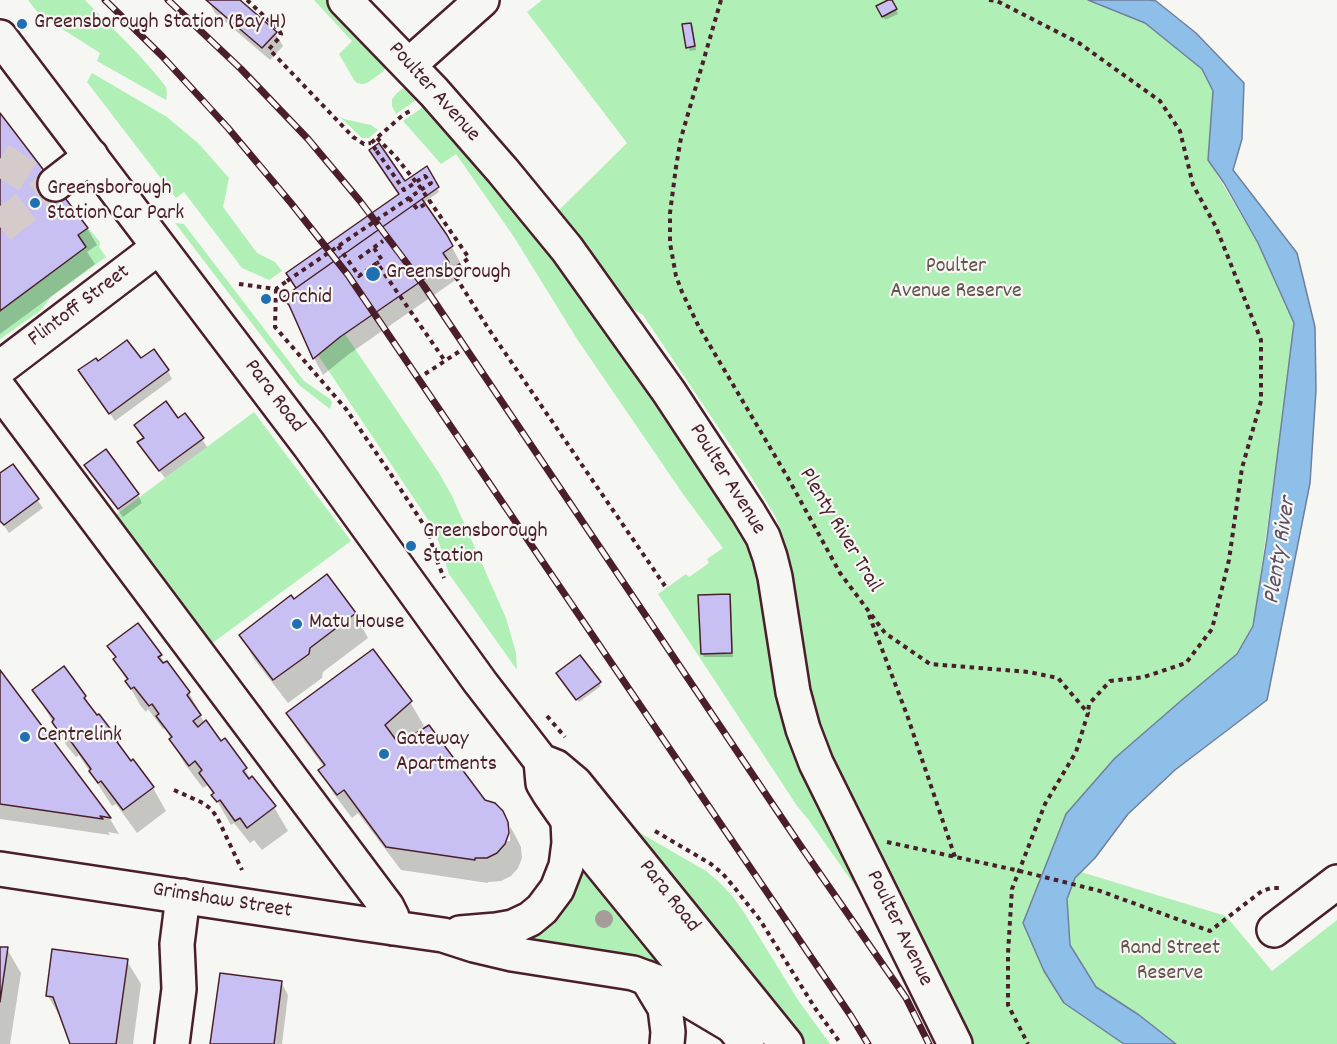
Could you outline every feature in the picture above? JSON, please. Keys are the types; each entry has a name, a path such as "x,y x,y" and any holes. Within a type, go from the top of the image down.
{"street":[{"name":"Poulter Avenue","path":"345,0 434,92 535,210 597,289 692,426 763,537 775,577 793,692 803,729 816,763 955,1044"},
{"path":"409,65 482,0"},
{"name":"Para Road","path":"1,40 309,445 480,682 541,761 556,767 575,783 786,1044"},
{"path":"55,184 90,156"},
{"name":"Flintoff Street","path":"0,368 159,247"},
{"path":"0,390 387,907 392,917 393,928"},
{"name":"Para Road","path":"541,761 543,783 586,846 738,1034"},
{"name":"Grimshaw Street","path":"443,934 504,929 522,923 542,909 557,889 566,866 569,843 568,821"},
{"name":"Grimshaw Street","path":"0,869 443,934 495,951 633,973 668,987 738,1034"},
{"path":"1274,930 1337,882"},
{"path":"172,1044 179,989 193,947 191,897"},
{"path":"647,978 665,1008 667,1044"}],"path":[{"path":"247,0 279,30 279,37 269,49 353,137 363,144 371,143 434,92"},
{"name":"Plenty River Trail","path":"721,0 681,138 670,229 671,258 676,276 699,327 789,478 840,573 885,633 930,664 1029,672 1058,678 1088,713"},
{"path":"989,0 997,1 1078,44 1160,101 1180,131 1193,185 1216,227 1261,340 1261,400 1242,468 1229,560 1212,628 1186,663 1144,677 1110,681 1089,704 1076,752 1045,804 1012,889 1008,1005 1028,1044"},
{"path":"377,138 401,163 430,201 468,258 452,271 488,328 665,586"},
{"path":"238,284 276,289 431,183 425,176 404,190 371,143"},
{"path":"409,198 417,209 430,201"},
{"path":"359,258 383,241"},
{"path":"338,246 358,276 382,260 374,248"},
{"path":"377,263 445,361"},
{"path":"276,289 274,327 346,409 392,476 429,533 448,586"},
{"path":"425,374 460,351"},
{"path":"866,608 907,715 955,857"},
{"path":"546,715 568,741"},
{"path":"174,790 211,809 243,870"},
{"path":"650,828 711,864 734,886 760,920 840,1044"},
{"path":"852,835 1020,871 1100,891 1210,931 1262,891 1284,887"}],"green space":[{"path":"28,0 85,0 159,78 166,87 166,100 97,61 100,53 39,14"},
{"path":"314,0 327,0 360,32 386,62 384,71 367,83 357,83 354,80 339,54 352,41"},
{"name":"Poulter Avenue Reserve","path":"542,0 1088,0 1145,23 1202,69 1213,91 1208,160 1258,243 1294,323 1253,626 1235,656 1115,758 1066,814 1023,923 1044,971 1064,1003 1124,1044 970,1044 814,722 780,547 782,533 775,516 747,470 643,315 624,304 556,213 627,143 527,12"},
{"path":"92,73 167,117 199,144 229,178 223,207 257,253 275,262 282,271 269,280 242,268 184,192 176,198 87,82"},
{"path":"405,87 409,87 422,96 396,114 392,106 392,99"},
{"path":"429,103 563,266 744,529 903,974 879,933 860,893 797,806 658,594 686,574 689,577 709,563 707,559 723,548 683,494 577,339 514,237 456,154 441,164 403,121"},
{"path":"339,116 371,125 378,130 369,138 362,138"},
{"path":"175,223 184,224 304,381 330,399 332,402 330,409 299,385"},
{"path":"88,228 100,242 99,247 106,257 51,297 40,311 0,339 0,311 86,247 78,235"},
{"path":"345,334 439,473 452,496 506,618 516,653 517,670 449,574 437,537 427,518 318,355"},
{"path":"254,412 351,541 203,650 106,522"},
{"path":"621,818 642,834 706,871 733,897 798,1000 830,1044 799,1044"},
{"path":"578,855 666,968 520,943"},
{"name":"Rand Street Reserve","path":"1081,872 1226,916 1272,971 1337,920 1337,1044 1176,1044 1139,1015 1096,987 1070,945 1067,899 1075,879"}],"water":[{"name":"Plenty River","path":"1088,0 1156,1 1196,33 1244,83 1242,139 1233,170 1297,253 1315,327 1316,390 1310,483 1267,700 1175,770 1128,814 1095,858 1075,878 1067,899 1070,945 1096,987 1139,1015 1176,1044 1124,1044 1064,1003 1044,971 1023,923 1066,814 1115,758 1237,654 1253,626 1267,538 1294,323 1258,243 1224,183 1208,160 1213,91 1202,69 1145,23"}],"building":[{"path":"206,0 240,0 277,32 262,48"},
{"path":"892,0 897,9 882,17 876,6"},
{"path":"691,23 695,46 686,48 682,24"},
{"name":"Greensborough Station Car Park","path":"0,113 88,228 78,235 86,247 0,311"},
{"path":"379,143 405,181 427,166 439,187 296,288 286,273 399,194 369,150"},
{"name":"Greensborough","path":"422,199 453,246 443,253 449,262 340,337 313,359 289,305 282,298"},
{"path":"127,340 141,358 154,349 169,370 109,414 78,370 96,358 98,361"},
{"path":"166,401 178,418 185,413 204,438 159,471 137,442 144,438 134,425"},
{"path":"106,449 139,494 118,509 84,465"},
{"path":"13,464 39,499 4,525 0,521 0,473"},
{"name":"Matu House","path":"327,574 356,613 310,648 309,654 273,680 239,635 291,595 294,599"},
{"path":"730,594 732,653 701,654 698,595"},
{"path":"138,623 162,655 158,657 163,663 167,661 190,692 187,695 201,715 193,721 198,727 206,720 221,741 225,738 247,768 243,771 249,779 252,776 276,806 247,828 240,818 235,821 220,800 217,802 211,795 214,793 199,773 202,770 195,761 189,766 169,739 172,737 156,716 159,714 152,704 149,706 134,687 131,689 125,681 128,679 113,659 116,657 107,646"},
{"name":"Gateway Apartments","path":"373,649 412,701 385,725 399,744 429,725 485,800 495,803 503,811 508,822 509,833 505,844 497,853 487,858 475,858 475,860 386,847 344,790 337,795 318,770 325,765 286,713"},
{"path":"580,655 601,682 576,700 556,673"},
{"path":"64,666 86,696 84,698 119,740 117,742 131,761 133,759 154,787 123,810 101,781 98,783 89,771 91,769 64,732 61,735 52,722 54,719 32,690"},
{"name":"Centrelink","path":"0,670 111,818 100,816 103,819 0,804"},
{"path":"0,947 8,947 0,1002"},
{"path":"52,949 128,959 116,1044 70,1044 53,997 46,996"},
{"path":"220,973 282,981 274,1044 210,1044"}],"tunnel":[{"path":"0,159 34,180 52,186"},
{"path":"0,227 55,184"}],"railway":[{"path":"105,0 162,56 228,128 348,275 868,1044"},
{"path":"168,0 241,69 308,139 360,201 424,286 800,845 906,998 929,1044"}],"place":[{"name":"Greensborough Station (Bay H)","path":"22,24"},
{"name":"Greensborough Station Car Park","path":"35,203"},
{"name":"Greensborough","path":"373,274"},
{"name":"Orchid","path":"266,299"},
{"name":"Greensborough Station","path":"411,546"},
{"name":"Matu House","path":"297,624"},
{"name":"Centrelink","path":"25,737"},
{"name":"Gateway Apartments","path":"384,754"}]}
